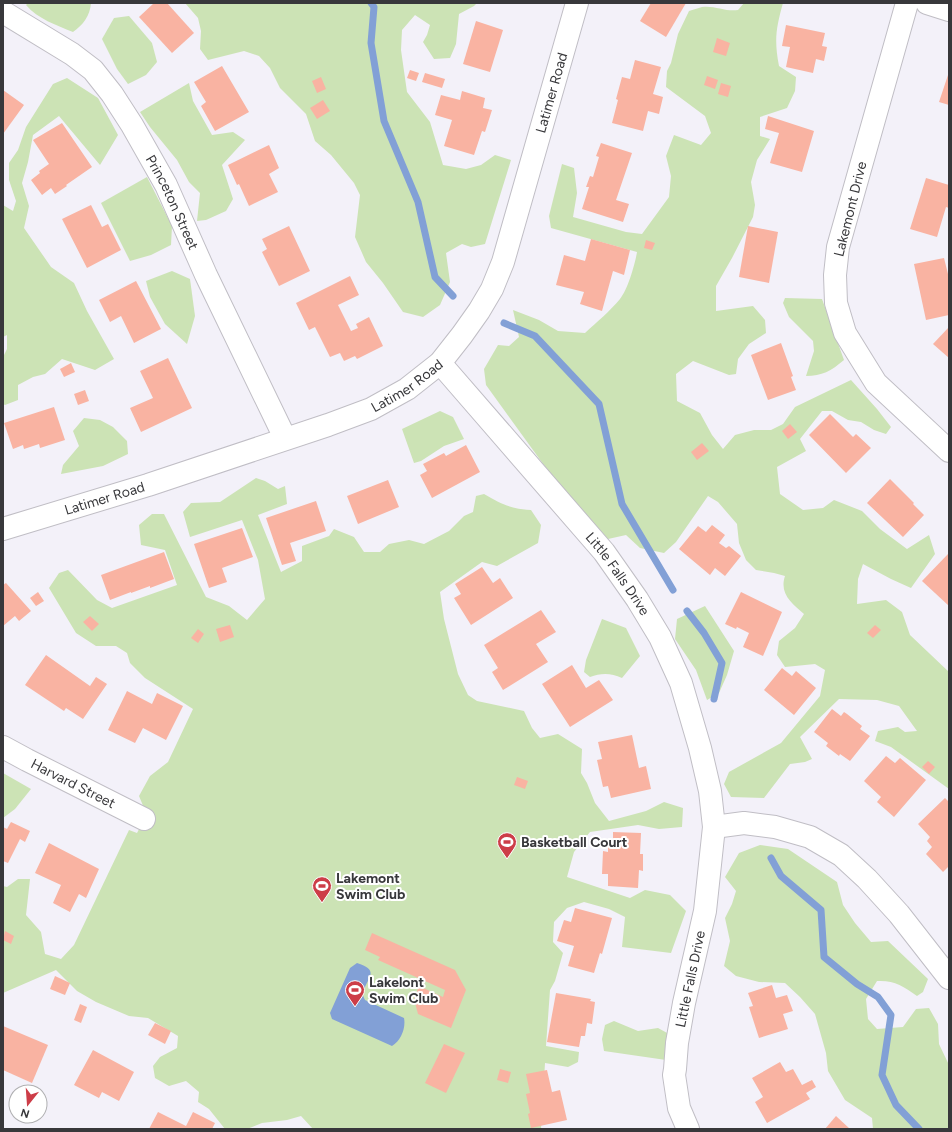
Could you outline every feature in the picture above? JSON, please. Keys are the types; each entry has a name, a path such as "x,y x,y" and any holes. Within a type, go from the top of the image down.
{"street":[{"name":"Latimer Road","path":"3,529 148,485 285,438 328,425 371,409 407,389 440,363 462,336 479,311 492,289 503,262 577,3"},
{"name":"Lakemont Drive","path":"907,3 838,247 835,275 836,303 845,333 876,383 949,451"},
{"path":"927,3 949,10"},
{"name":"Princeton Street","path":"3,12 72,54 93,70 112,94 135,130 166,185 206,275 285,438"},
{"name":"Little Falls Drive","path":"440,363 604,552 637,599 660,637 681,683 710,791 714,827 704,911 682,1012 674,1075 679,1108 688,1129"},
{"name":"Harvard Street","path":"3,747 144,819"},
{"path":"714,827 744,823 775,827 810,837 841,855 899,914 949,978"}],"green space":[{"path":"28,3 91,3 85,20 73,32 42,18 26,5"},
{"path":"185,3 477,3 459,14 456,44 450,58 434,59 423,42 430,25 415,15 402,30 401,50 407,92 430,122 443,165 466,169 481,165 495,155 511,160 485,244 471,247 462,244 446,253 450,282 440,305 423,317 403,312 366,262 355,237 360,195 354,183 331,155 315,141 306,114 280,88 270,68 259,56 244,51 208,60 200,49 201,31 198,18"},
{"path":"744,3 783,3 776,34 777,57 779,66 796,77 795,91 787,108 760,117 760,136 770,139 757,160 751,182 755,205 753,217 716,286 716,311 753,306 765,320 766,333 749,344 738,359 736,374 729,375 693,361 676,374 677,401 700,413 712,435 723,449 735,435 754,430 771,430 783,424 795,407 851,380 891,427 886,434 874,430 861,422 848,420 832,411 822,411 800,439 806,451 777,467 780,494 803,510 823,508 834,500 862,511 880,529 907,549 929,535 935,554 911,588 863,564 858,579 857,604 886,600 902,612 910,635 949,672 949,789 891,747 875,741 878,731 898,727 905,732 917,731 899,706 877,700 839,699 800,737 812,759 805,762 790,764 764,798 731,797 724,784 729,772 781,743 820,696 825,670 815,664 785,667 777,655 779,641 795,628 804,614 791,602 785,593 785,576 756,570 746,560 739,543 737,524 718,502 708,496 676,542 664,553 640,548 626,535 608,539 554,479 486,385 484,369 498,345 509,346 519,337 513,310 539,320 558,331 585,333 608,312 623,295 633,270 637,252 551,228 549,216 562,164 574,168 577,193 573,217 626,232 642,234 669,197 671,176 666,156 674,135 701,145 711,133 705,116 666,87 667,71 671,63 678,34 689,11 702,7 738,10"},
{"path":"129,16 152,43 157,62 146,75 128,84 117,69 102,39 114,18"},
{"path":"67,78 98,98 118,135 100,165 59,116 33,135 22,183 29,206 24,228 51,267 74,283 87,311 114,359 95,370 62,359 45,374 33,377 18,385 18,400 5,405 3,404 3,357 7,349 7,335 3,337 3,205 13,211 16,201 9,180 9,163 18,150 26,127 53,84"},
{"path":"189,83 193,101 212,135 233,132 245,140 222,165 233,199 226,211 206,220 197,221 200,193 189,182 177,160 150,127 140,112"},
{"path":"147,177 172,226 171,245 151,255 130,261 101,203"},
{"path":"172,271 190,279 195,316 187,344 165,324 150,297 146,281"},
{"path":"785,298 822,299 844,360 826,372 806,376 814,351 813,341 789,317 783,303"},
{"path":"440,411 453,417 464,439 444,446 421,461 414,463 402,429"},
{"path":"84,418 100,420 113,427 127,441 128,454 103,466 61,474 63,465 79,446 73,431"},
{"name":"Lakemont Swim Club","path":"256,478 265,481 278,489 285,486 287,504 258,515 281,572 302,561 302,546 329,536 334,529 354,537 364,552 380,552 389,544 409,540 424,544 449,531 464,516 473,512 476,496 484,494 506,505 531,510 541,525 538,543 497,566 482,562 440,592 444,619 458,674 468,695 477,701 524,711 532,728 540,738 558,734 582,749 581,773 587,783 595,803 609,821 646,811 664,802 683,808 682,827 659,829 638,825 590,832 574,852 567,877 630,898 645,890 670,895 686,911 671,953 622,947 625,917 609,909 584,902 567,908 554,922 553,942 563,953 555,981 550,990 546,1046 579,1052 578,1062 568,1067 545,1063 541,1129 313,1129 301,1116 287,1120 262,1123 247,1129 225,1129 209,1109 198,1102 199,1092 186,1081 169,1086 155,1078 153,1066 160,1057 177,1048 178,1036 148,1018 129,1016 96,1002 77,991 56,970 3,993 3,886 7,887 18,879 30,879 26,915 41,932 45,954 61,959 74,945 129,830 137,833 149,810 144,808 139,796 150,776 168,762 193,709 145,678 130,663 127,653 116,646 96,646 76,633 49,588 59,573 68,570 97,600 112,608 177,585 165,550 141,545 139,525 152,514 164,514 206,597 229,606 247,620 265,599 258,560 242,520 190,537 183,512 191,503 220,502"},
{"path":"705,606 734,651 727,675 719,693 707,700 696,670 675,639 677,619"},
{"path":"602,619 626,628 640,656 622,678 606,674 590,677 584,672 586,660"},
{"path":"3,773 31,789 15,809 3,818"},
{"path":"760,845 788,849 837,882 843,905 855,923 871,942 888,941 928,979 923,992 917,996 898,984 877,981 866,999 868,1019 877,1029 903,1027 916,1009 929,1008 938,1024 939,1044 949,1065 949,1129 873,1129 872,1118 845,1100 828,1071 826,1053 815,1014 800,997 785,983 759,982 736,976 724,966 730,941 725,918 732,904 736,891 725,877 739,853"},
{"path":"614,1021 638,1031 658,1028 669,1034 666,1060 604,1051 602,1039 605,1025"}],"water":[{"name":"Lakelont Swim Club","path":"357,963 365,966 371,973 364,989 363,996 365,1000 404,1018 402,1034 398,1041 392,1046 332,1019 330,1013 350,968"}],"building":[{"path":"154,3 167,3 194,33 172,53 139,17"},
{"path":"651,3 686,3 666,37 640,21"},
{"path":"476,21 503,30 490,72 463,64"},
{"path":"786,25 825,33 822,46 827,47 824,61 816,59 813,73 786,67 790,47 782,46"},
{"path":"717,38 730,43 726,56 713,52"},
{"path":"635,60 661,67 653,94 663,97 659,114 648,111 643,131 612,123 622,77 630,79"},
{"path":"222,66 249,112 215,131 201,106 206,102 194,82"},
{"path":"410,70 419,73 416,81 407,78"},
{"path":"949,72 949,105 939,102"},
{"path":"425,73 445,79 442,88 422,82"},
{"path":"707,76 718,80 715,89 704,85"},
{"path":"321,77 326,89 317,93 312,81"},
{"path":"721,83 731,86 728,97 718,94"},
{"path":"3,90 24,105 3,134"},
{"path":"462,91 485,98 483,108 492,110 485,132 482,131 474,155 444,146 452,120 435,115 441,95 460,100"},
{"path":"323,100 330,111 317,119 310,108"},
{"path":"768,116 814,131 802,172 770,163 779,133 765,129"},
{"path":"62,123 92,167 55,194 51,188 42,195 31,180 40,173 39,171 49,164 33,140"},
{"path":"601,143 632,153 616,200 629,204 623,222 582,209 589,187 586,187 590,176 593,177 599,157 596,156"},
{"path":"269,145 279,168 269,174 278,192 249,206 228,165"},
{"path":"926,178 949,185 949,208 946,207 937,237 910,229"},
{"path":"91,205 102,227 108,224 121,250 87,268 62,219"},
{"path":"289,226 310,271 279,286 262,252 267,249 262,239"},
{"path":"748,226 778,232 769,283 739,277"},
{"path":"591,239 630,250 624,275 613,271 602,311 580,304 584,292 556,285 564,255 585,261"},
{"path":"646,240 655,243 652,250 644,248"},
{"path":"944,258 949,278 949,315 926,320 914,264"},
{"path":"350,276 359,295 338,305 351,331 358,328 356,324 369,317 383,346 357,359 355,356 344,361 340,353 330,357 315,327 309,330 296,303"},
{"path":"136,281 161,329 134,343 121,316 110,322 99,300"},
{"path":"949,327 949,358 933,344"},
{"path":"781,343 793,376 791,377 796,390 768,400 751,355"},
{"path":"168,358 192,408 141,432 130,408 153,398 140,371"},
{"path":"71,363 75,372 64,377 60,369"},
{"path":"85,390 89,401 78,405 74,394"},
{"path":"54,407 65,440 40,448 39,444 24,449 23,445 13,449 4,423"},
{"path":"830,414 853,437 856,434 871,448 846,473 809,435"},
{"path":"790,424 797,432 788,439 782,431"},
{"path":"702,443 709,451 697,460 691,452"},
{"path":"466,445 480,472 432,498 420,475 427,471 423,464 444,453 446,456"},
{"path":"890,479 924,515 903,537 867,503"},
{"path":"388,480 399,507 358,524 347,496"},
{"path":"316,501 326,531 290,543 296,561 282,565 266,518"},
{"path":"712,525 725,535 719,543 726,548 729,546 741,556 725,576 715,568 710,575 679,549 698,526 706,532"},
{"path":"242,528 253,557 222,568 227,582 209,588 194,544"},
{"path":"164,552 174,579 110,600 101,575"},
{"path":"949,553 949,606 922,581"},
{"path":"482,567 493,583 500,578 513,598 471,625 454,598 461,594 455,584"},
{"path":"6,583 31,611 19,621 15,616 3,626 3,585"},
{"path":"38,592 44,601 36,606 30,598"},
{"path":"741,592 782,612 763,656 743,647 749,633 737,627 736,629 725,624"},
{"path":"541,610 556,632 536,644 548,662 503,690 492,672 498,668 484,645"},
{"path":"90,616 99,624 92,631 83,622"},
{"path":"230,625 234,637 220,642 216,629"},
{"path":"875,625 881,630 873,638 867,633"},
{"path":"198,629 204,634 198,643 191,638"},
{"path":"46,655 90,686 96,677 107,684 83,719 66,708 64,711 25,685"},
{"path":"572,665 586,688 599,680 613,700 570,727 542,684"},
{"path":"782,668 792,676 796,671 816,688 794,715 764,690"},
{"path":"127,691 152,704 157,693 183,706 166,740 143,728 135,743 108,730"},
{"path":"832,709 841,716 844,712 847,714 862,726 860,729 870,736 850,761 840,754 839,756 826,746 828,743 814,732"},
{"path":"632,735 639,768 646,766 651,789 611,798 608,786 603,787 597,760 602,759 598,742"},
{"path":"886,756 895,763 900,758 926,780 894,817 877,802 881,797 864,781"},
{"path":"928,761 935,767 929,774 922,767"},
{"path":"517,777 528,781 525,789 514,785"},
{"path":"945,798 949,802 949,866 943,872 926,854 932,847 927,841 930,837 918,824"},
{"path":"11,822 30,831 25,842 20,839 8,863 3,861 3,827 7,829"},
{"path":"613,832 641,833 640,854 643,854 643,871 639,870 638,888 608,886 608,874 602,874 603,851 608,852 608,843 613,843"},
{"path":"49,843 99,869 86,898 79,894 70,912 53,903 61,885 35,873"},
{"path":"575,908 612,918 602,954 600,953 594,973 568,966 574,946 557,941 564,920 571,922"},
{"path":"5,931 14,936 11,944 3,940"},
{"path":"372,933 455,970 466,990 451,1028 418,1014 414,999 419,986 443,997 445,990 378,960 380,957 365,950"},
{"path":"55,976 70,983 65,995 50,989"},
{"path":"772,985 776,998 787,995 793,1011 783,1014 788,1029 759,1038 749,1007 753,1006 748,993"},
{"path":"556,993 591,999 590,1001 595,1002 592,1024 587,1023 585,1036 581,1036 579,1047 547,1042"},
{"path":"80,1004 87,1007 81,1023 74,1020"},
{"path":"155,1023 171,1031 165,1044 148,1035"},
{"path":"3,1026 48,1045 32,1083 3,1070"},
{"path":"444,1044 465,1053 446,1093 425,1083"},
{"path":"93,1050 134,1072 119,1101 102,1092 99,1098 74,1085"},
{"path":"780,1062 786,1072 793,1069 802,1085 812,1080 816,1087 806,1093 810,1099 767,1123 755,1102 763,1097 752,1078"},
{"path":"500,1069 511,1072 508,1083 497,1080"},
{"path":"547,1070 552,1092 560,1090 567,1120 531,1128 526,1094 530,1093 526,1074"},
{"path":"158,1112 186,1126 193,1112 215,1123 212,1129 149,1129"},
{"path":"836,1116 850,1129 825,1129"}],"waterway":[{"path":"371,3 374,7 371,43 384,121 418,202 435,277 453,296"},
{"path":"504,323 535,336 599,404 622,504 673,590"},
{"path":"687,611 704,633 722,663 714,699"},
{"path":"771,858 781,876 821,910 824,957 857,984 878,997 891,1015 882,1075 896,1105 919,1129"}],"place":[{"name":"Basketball Court","path":"507,859"},
{"name":"Lakemont Swim Club","path":"322,903"},
{"name":"Lakelont Swim Club","path":"355,1007"}]}
